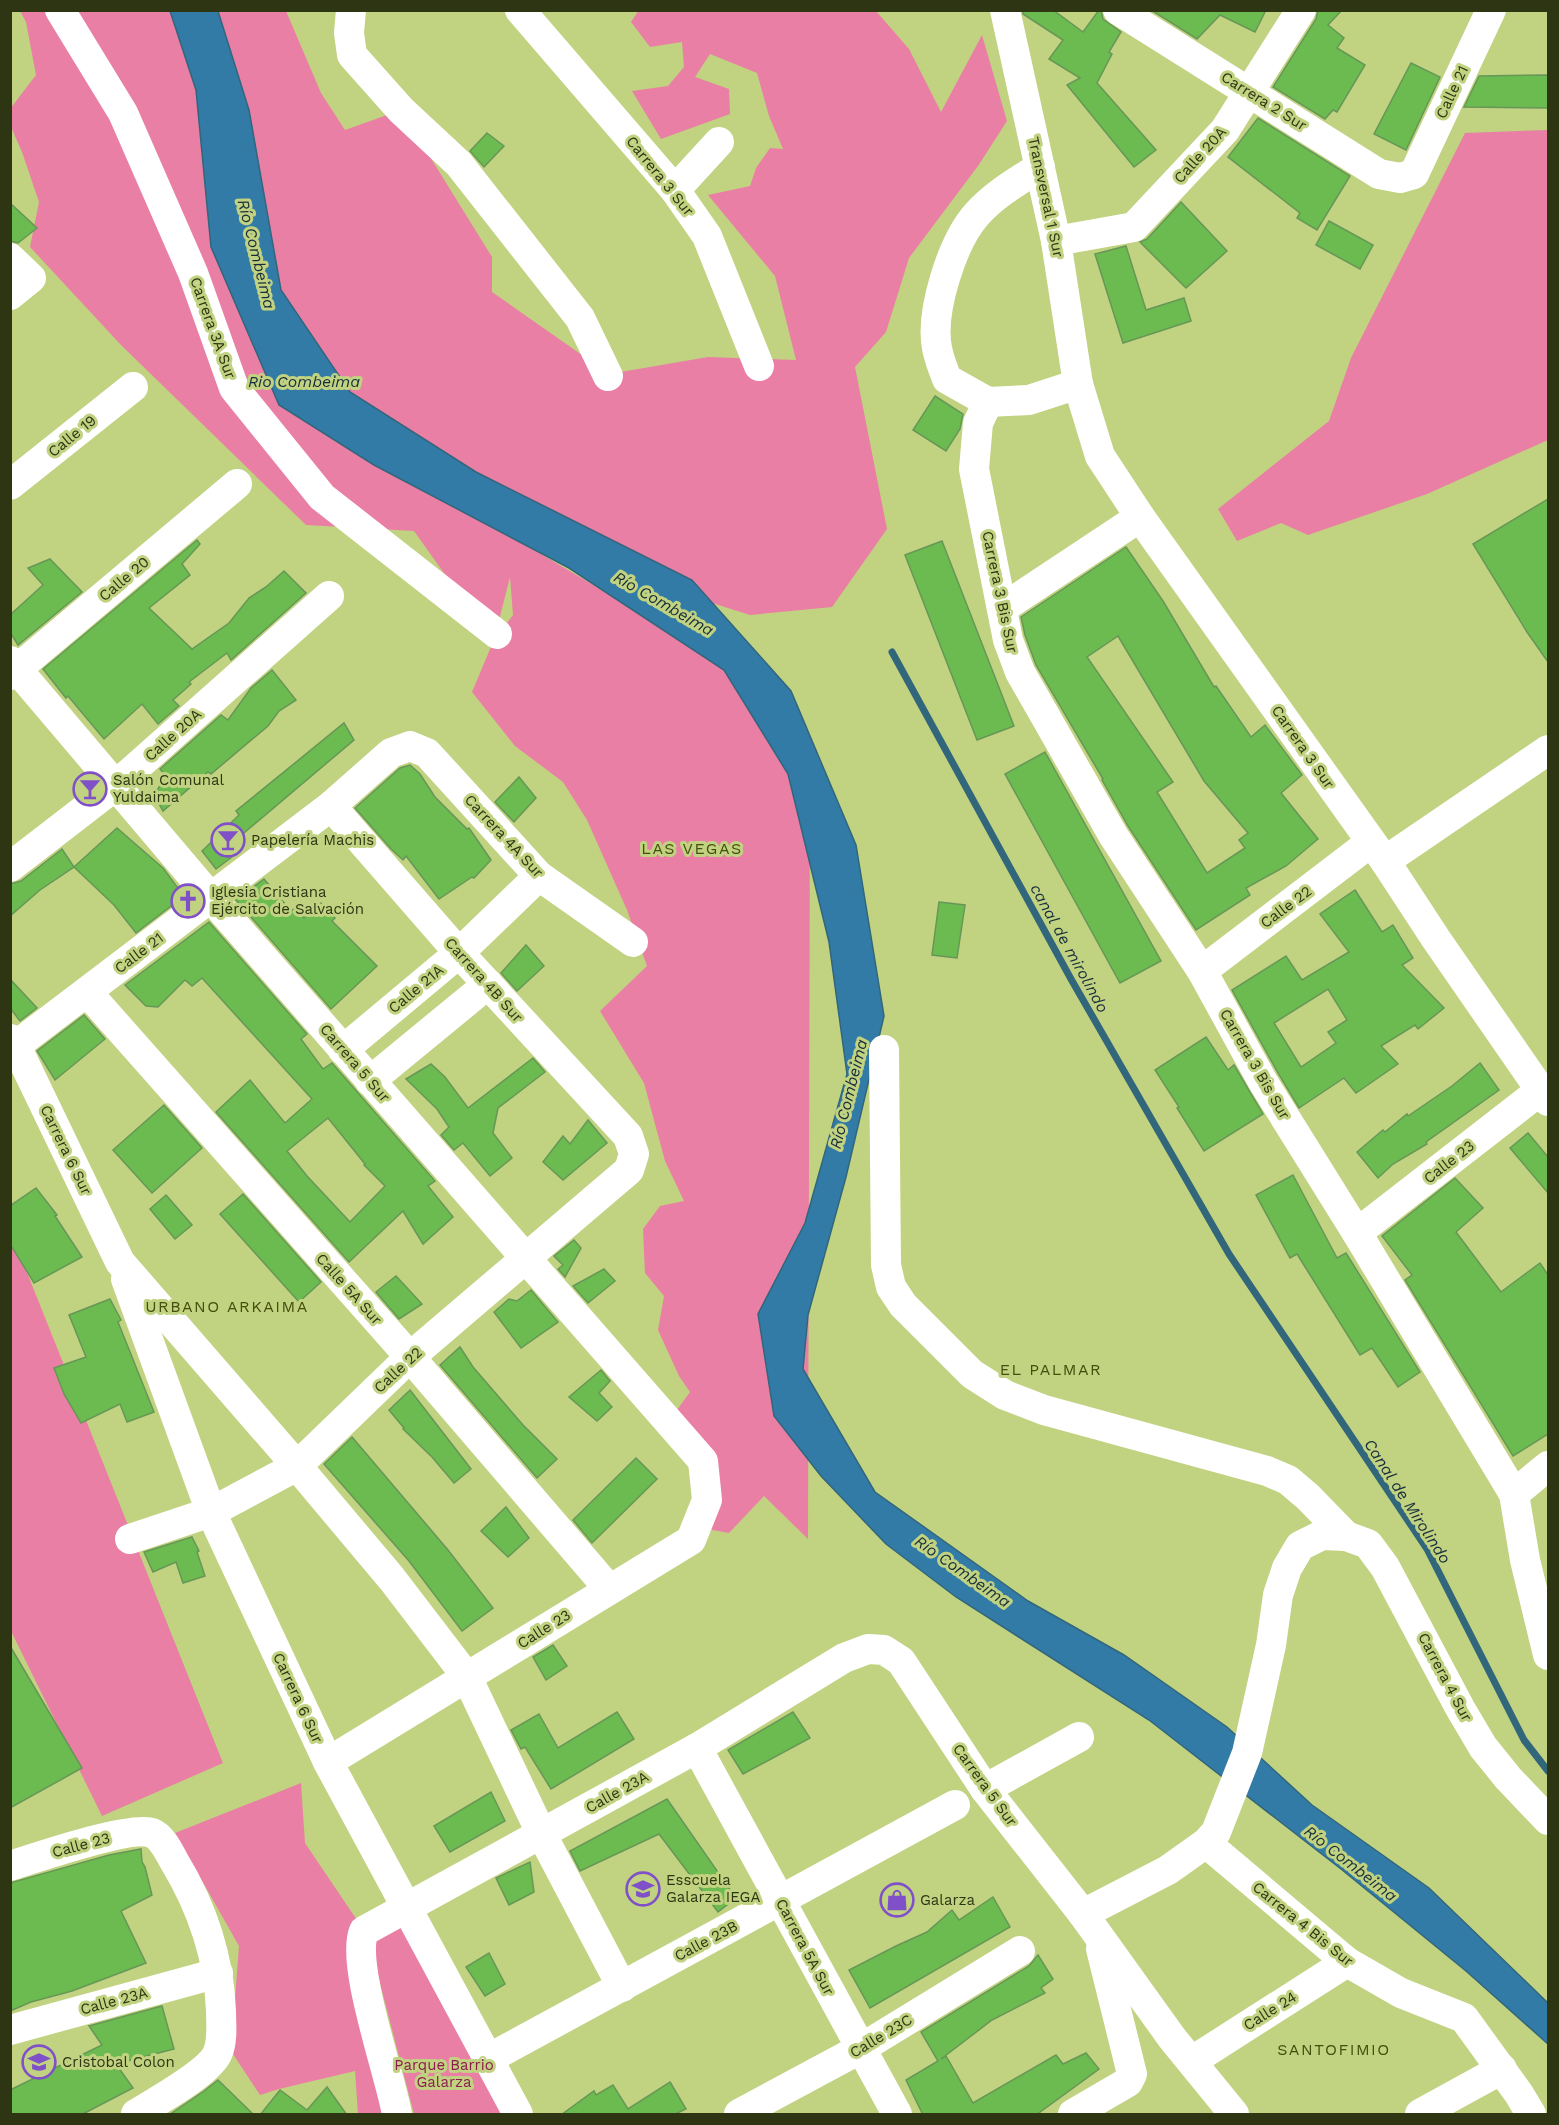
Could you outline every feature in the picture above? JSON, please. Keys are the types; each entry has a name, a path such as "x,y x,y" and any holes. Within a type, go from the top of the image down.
{"street":[{"name":"Carrera 3A Sur","path":"60,10 123,113 193,273 234,388 322,496 497,634"},
{"path":"351,10 349,33 352,55 401,110 459,164 580,318 608,376"},
{"name":"Carrera 3 Sur","path":"520,10 675,190 706,236 759,366"},
{"name":"Transversal 1 Sur","path":"1005,10 1056,241 1078,384"},
{"name":"Carrera 2 Sur","path":"1118,10 1379,174 1400,178 1414,174"},
{"name":"Calle 20A","path":"1056,241 1134,228 1225,130 1301,10"},
{"name":"Calle 21","path":"1414,174 1491,10"},
{"path":"675,190 719,142"},
{"path":"1040,167 1004,189 976,215 952,256 937,310 937,348 947,379 988,402 1029,400 1078,384"},
{"name":"Carrera 3 Sur","path":"1078,384 1100,456 1140,517 1378,852 1545,1095"},
{"name":"Calle 19","path":"10,485 133,387"},
{"name":"Carrera 3 Bis Sur","path":"988,402 978,423 974,469 1008,640 1020,672 1113,835 1202,971 1263,1082 1514,1494 1525,1560 1548,1655"},
{"name":"Calle 20","path":"13,668 237,483"},
{"path":"1003,608 1140,517"},
{"name":"Calle 20A","path":"10,867 115,786 329,596"},
{"name":"Carrera 5 Sur","path":"13,668 703,1461"},
{"name":"Calle 21","path":"12,1045 87,992 331,806 391,753 410,746"},
{"name":"Carrera 4A Sur","path":"410,746 427,753 539,876 633,942"},
{"name":"Calle 22","path":"1202,971 1378,852 1548,750"},
{"name":"Carrera 4B Sur","path":"331,806 459,954 628,1136 634,1154"},
{"name":"Calle 21A","path":"343,1050 459,954 539,876"},
{"path":"370,1081 488,984"},
{"name":"Calle 5A Sur","path":"87,992 410,1357 609,1589"},
{"name":"Carrera 6 Sur","path":"12,1045 120,1262 211,1512 328,1762 518,2115"},
{"path":"884,1050 886,1265 891,1287 903,1305 972,1374 1005,1395 1044,1410 1267,1471 1288,1480 1302,1491 1346,1536"},
{"name":"Calle 23","path":"1357,1233 1545,1095"},
{"name":"Calle 22","path":"130,1539 211,1512 297,1466 410,1357 629,1170 634,1154"},
{"name":"Carrera 6 Sur","path":"120,1262 392,1579 467,1677 541,1833 622,1987"},
{"name":"Calle 23","path":"328,1762 691,1540 707,1500 703,1461"},
{"path":"1514,1494 1548,1466"},
{"path":"1090,1924 1211,1837 1247,1753 1271,1645 1278,1595 1287,1568 1300,1546 1322,1535 1346,1536"},
{"name":"Carrera 4 Sur","path":"1346,1536 1368,1544 1385,1567 1483,1747 1508,1778 1548,1820"},
{"name":"Carrera 5 Sur","path":"867,1649 884,1650 901,1661 985,1789 1234,2115"},
{"name":"Calle 23A","path":"396,2115 365,1983 360,1949 360,1938 364,1930 697,1748 844,1658 867,1649"},
{"path":"985,1789 1079,1737"},
{"name":"Carrera 5A Sur","path":"697,1748 897,2115"},
{"name":"Calle 23B","path":"488,2059 955,1805"},
{"name":"Calle 23","path":"10,1866 120,1834 140,1831 153,1833 164,1844 187,1882 211,1939 218,1973"},
{"name":"Carrera 4 Bis Sur","path":"1211,1837 1347,1962 1401,1993 1464,2018 1502,2069 1531,2115"},
{"name":"Carrera 5 Sur","path":"1073,2115 1128,2082 1132,2074 1090,1924"},
{"name":"Calle 23C","path":"739,2115 860,2049 1020,1951"},
{"name":"Calle 24","path":"1192,2061 1347,1962"},
{"path":"136,2115 208,2067 218,2053 222,2032 218,1973"},
{"name":"Calle 23A","path":"10,2030 218,1973"},
{"path":"1420,2115 1502,2069"}],"green space":[{"path":"639,10 876,11 909,49 941,112 982,35 1007,121 978,166 909,258 886,332 855,367 887,529 832,607 750,615 522,543 602,590 735,675 810,793 808,1539 764,1496 729,1533 707,1529 677,1410 690,1392 679,1376 658,1330 664,1296 645,1273 643,1229 660,1206 684,1201 665,1161 644,1083 600,1011 647,966 627,910 587,820 563,782 515,746 472,692 493,642 414,531 306,525 121,345 30,247 39,202 11,127 10,109 36,75 26,22 20,11 286,11 321,93 345,130 401,110 492,257 492,292 609,374 708,357 796,360 775,276 708,195 750,186 756,168 770,148 783,149 769,116 757,73 710,54 695,77 729,89 730,114 661,139 632,91 668,86 684,67 682,42 650,47 631,22","holes":["510,577 513,615 494,640"]},
{"path":"1548,130 1548,440 1427,494 1308,535 1281,523 1237,541 1218,509 1329,421 1351,358 1465,133"},
{"path":"10,1230 223,1763 102,1816 11,1631"},
{"path":"301,1783 305,1843 361,1926 382,2114 358,2114 355,2071 260,2095 231,2051 239,1946 175,1833"},
{"name":"Parque Barrio Galarza","path":"403,1916 512,2114 414,2114 368,1937"}],"water":[{"name":"Rio Combeima","path":"170,11 218,11 249,110 281,290 350,392 476,472 692,580 791,691 856,845 884,1016 846,1177 808,1315 803,1369 875,1492 1028,1601 1124,1655 1227,1727 1312,1805 1429,1888 1548,2003 1548,2044 1466,1971 1341,1869 1149,1720 956,1597 886,1544 821,1476 774,1416 758,1314 805,1223 847,1074 829,942 788,774 724,670 569,568 374,465 279,405 211,247 196,90"}],"building":[{"path":"1023,10 1053,10 1083,32 1101,10 1103,19 1121,32 1109,52 1112,54 1097,83 1156,150 1134,167 1067,85 1080,78 1049,59 1063,40 1023,14"},
{"path":"1151,10 1266,10 1255,32 1220,15 1197,39"},
{"path":"1318,10 1342,10 1328,25 1344,38 1337,48 1365,65 1337,112 1333,110 1325,119 1273,87 1316,19"},
{"path":"1411,63 1440,77 1406,150 1374,134"},
{"path":"1548,75 1548,108 1464,107 1479,76"},
{"path":"1258,118 1350,176 1317,230 1297,218 1300,213 1228,157"},
{"path":"487,133 504,146 484,167 470,151"},
{"path":"1181,202 1227,251 1186,288 1140,242 1147,239"},
{"path":"10,203 37,228 18,243 10,241"},
{"path":"1329,221 1373,245 1360,269 1316,245"},
{"path":"1126,246 1146,310 1184,298 1191,321 1123,343 1095,254"},
{"path":"935,396 963,414 960,429 946,451 913,430"},
{"path":"1548,499 1548,662 1473,544"},
{"path":"197,540 200,544 182,564 190,575 149,608 192,649 229,623 249,598 284,571 306,593 231,660 227,653 189,682 191,684 173,700 179,706 158,724 142,704 104,739 43,669"},
{"path":"942,541 1014,726 977,740 905,555"},
{"path":"1126,547 1163,601 1214,687 1216,686 1251,737 1265,725 1302,775 1281,793 1318,839 1286,866 1246,888 1250,895 1196,930 1128,826 1036,665 1021,617","holes":["1118,636 1204,781 1248,833 1239,840 1245,848 1207,873 1157,792 1173,782 1087,657"]},
{"path":"50,559 82,592 18,645 10,632 10,615 43,585 28,568"},
{"path":"272,670 296,700 279,711 268,726 211,774 208,772 163,811 154,795 166,776 160,769 221,715 228,720 251,688"},
{"path":"344,723 354,740 225,849 232,857 216,869 202,851 239,815 236,811"},
{"path":"1045,752 1161,961 1120,983 1005,774"},
{"path":"410,765 420,774 435,797 467,829 469,828 491,860 474,878 472,877 439,899 406,856 403,860 391,849 355,808 400,768"},
{"path":"519,777 536,798 514,822 495,802"},
{"path":"117,828 163,868 184,896 136,933 114,905 74,867"},
{"path":"62,849 74,867 40,890 10,916 10,884 21,881"},
{"path":"264,879 291,911 296,907 304,918 321,903 335,918 332,921 377,966 331,1009 236,900"},
{"path":"1355,890 1382,932 1393,925 1413,958 1402,965 1444,1008 1418,1029 1415,1025 1381,1046 1398,1064 1356,1093 1344,1078 1299,1108 1232,990 1286,956 1302,980 1349,952 1320,914","holes":["1328,989 1347,1020 1328,1032 1336,1043 1301,1067 1274,1023"]},
{"path":"939,902 965,905 957,958 932,955"},
{"path":"209,922 307,1034 301,1039 323,1069 332,1063 435,1181 428,1186 453,1217 423,1244 403,1211 349,1262 216,1112 250,1080 285,1123 312,1099 202,978 192,986 185,980 158,1007 146,1006 125,985","holes":["328,1118 385,1186 350,1222 287,1151"]},
{"path":"526,945 544,966 517,991 501,973"},
{"path":"10,979 37,1008 20,1021 10,1008"},
{"path":"84,1015 105,1039 55,1080 37,1051"},
{"path":"1206,1037 1228,1070 1234,1065 1263,1114 1204,1151 1155,1070"},
{"path":"533,1058 545,1072 498,1108 493,1133 512,1158 490,1176 463,1143 454,1150 441,1135 449,1127 437,1109 406,1079 431,1064 445,1077 468,1108"},
{"path":"1480,1063 1499,1090 1426,1142 1427,1144 1393,1164 1378,1178 1357,1152 1383,1130 1385,1132 1407,1114 1408,1116 1452,1086"},
{"path":"164,1105 202,1148 152,1193 113,1150"},
{"path":"588,1120 607,1143 563,1180 543,1162 563,1136 570,1144"},
{"path":"1528,1133 1548,1157 1548,1193 1510,1148"},
{"path":"1293,1175 1337,1258 1346,1253 1420,1372 1398,1387 1372,1348 1360,1355 1297,1254 1290,1258 1256,1195"},
{"path":"1455,1178 1483,1208 1456,1232 1501,1292 1540,1263 1548,1275 1548,1434 1513,1456 1405,1280 1412,1275 1382,1236"},
{"path":"36,1188 57,1215 55,1216 82,1257 34,1283 10,1244 10,1206"},
{"path":"243,1194 321,1282 299,1302 220,1214"},
{"path":"166,1195 192,1225 175,1239 150,1209"},
{"path":"574,1240 581,1248 565,1277 558,1269 563,1265 554,1256"},
{"path":"604,1269 615,1281 588,1303 573,1286"},
{"path":"396,1276 422,1304 399,1319 376,1292"},
{"path":"531,1290 558,1322 521,1348 494,1312 509,1299 517,1301"},
{"path":"110,1299 121,1320 118,1322 154,1412 127,1422 120,1404 81,1423 64,1394 54,1368 86,1357 69,1315"},
{"path":"460,1347 473,1367 523,1425 557,1459 537,1478 440,1365"},
{"path":"601,1370 610,1381 599,1393 612,1407 597,1421 569,1397"},
{"path":"410,1390 471,1469 454,1483 432,1457 403,1429 389,1410"},
{"path":"352,1437 448,1550 493,1608 462,1631 409,1561 324,1464"},
{"path":"636,1458 657,1479 592,1543 573,1520"},
{"path":"506,1507 529,1538 508,1557 481,1531"},
{"path":"192,1537 199,1551 197,1552 205,1576 183,1583 176,1562 153,1572 144,1552"},
{"path":"553,1645 567,1666 546,1680 533,1657"},
{"path":"10,1646 82,1768 10,1808"},
{"path":"617,1712 634,1739 551,1789 525,1747 521,1749 511,1730 539,1714 558,1748"},
{"path":"793,1712 810,1738 743,1774 728,1750"},
{"path":"491,1792 505,1821 450,1852 434,1826"},
{"path":"667,1799 736,1898 718,1912 659,1834 580,1871 570,1851"},
{"path":"141,1849 142,1862 152,1895 121,1911 146,1963 10,2011 10,1883 109,1855"},
{"path":"530,1862 534,1892 509,1905 496,1878"},
{"path":"993,1897 1010,1927 870,2008 849,1970 927,1932 952,1910 959,1920"},
{"path":"489,1953 505,1984 485,1996 466,1967"},
{"path":"1038,1955 1053,1979 1041,1988 1045,1993 992,2020 941,2059 946,2056 973,2103 1056,2055 1063,2064 1086,2053 1099,2069 1036,2115 923,2115 906,2080 938,2061 921,2032 1029,1966"},
{"path":"162,2006 174,2049 116,2064 133,2088 81,2115 10,2115 10,2090 102,2045 89,2026"},
{"path":"218,2080 254,2115 169,2115 204,2091"},
{"path":"670,2082 686,2109 673,2115 561,2115 594,2091 596,2095 613,2085 628,2109"},
{"path":"327,2087 347,2115 260,2115 280,2090 307,2110"}],"waterway":[{"name":"canal de mirolindo","path":"892,652 1071,979 1229,1254 1427,1549 1524,1740 1548,1771"}],"place":[{"name":"Salón Comunal Yuldaima","path":"90,789"},
{"name":"Papelería Machis","path":"228,840"},
{"name":"Iglesia Cristiana Ejército de Salvación","path":"188,901"},
{"name":"Esscuela Galarza IEGA","path":"643,1889"},
{"name":"Galarza","path":"897,1900"},
{"name":"Cristobal Colon","path":"39,2062"}],"district":[{"name":"LAS VEGAS","path":"692,848"},
{"name":"URBANO ARKAIMA","path":"227,1306"},
{"name":"EL PALMAR","path":"1051,1369"},
{"name":"SANTOFIMIO","path":"1334,2049"}],"water label":[{"name":"Río Combeima","path":"257,254"},
{"name":"Río Combeima","path":"664,603"},
{"name":"Río Combeima","path":"848,1094"},
{"name":"Canal de Mirolindo","path":"1408,1501"},
{"name":"Río Combeima","path":"963,1571"},
{"name":"Río Combeima","path":"1351,1863"}]}
